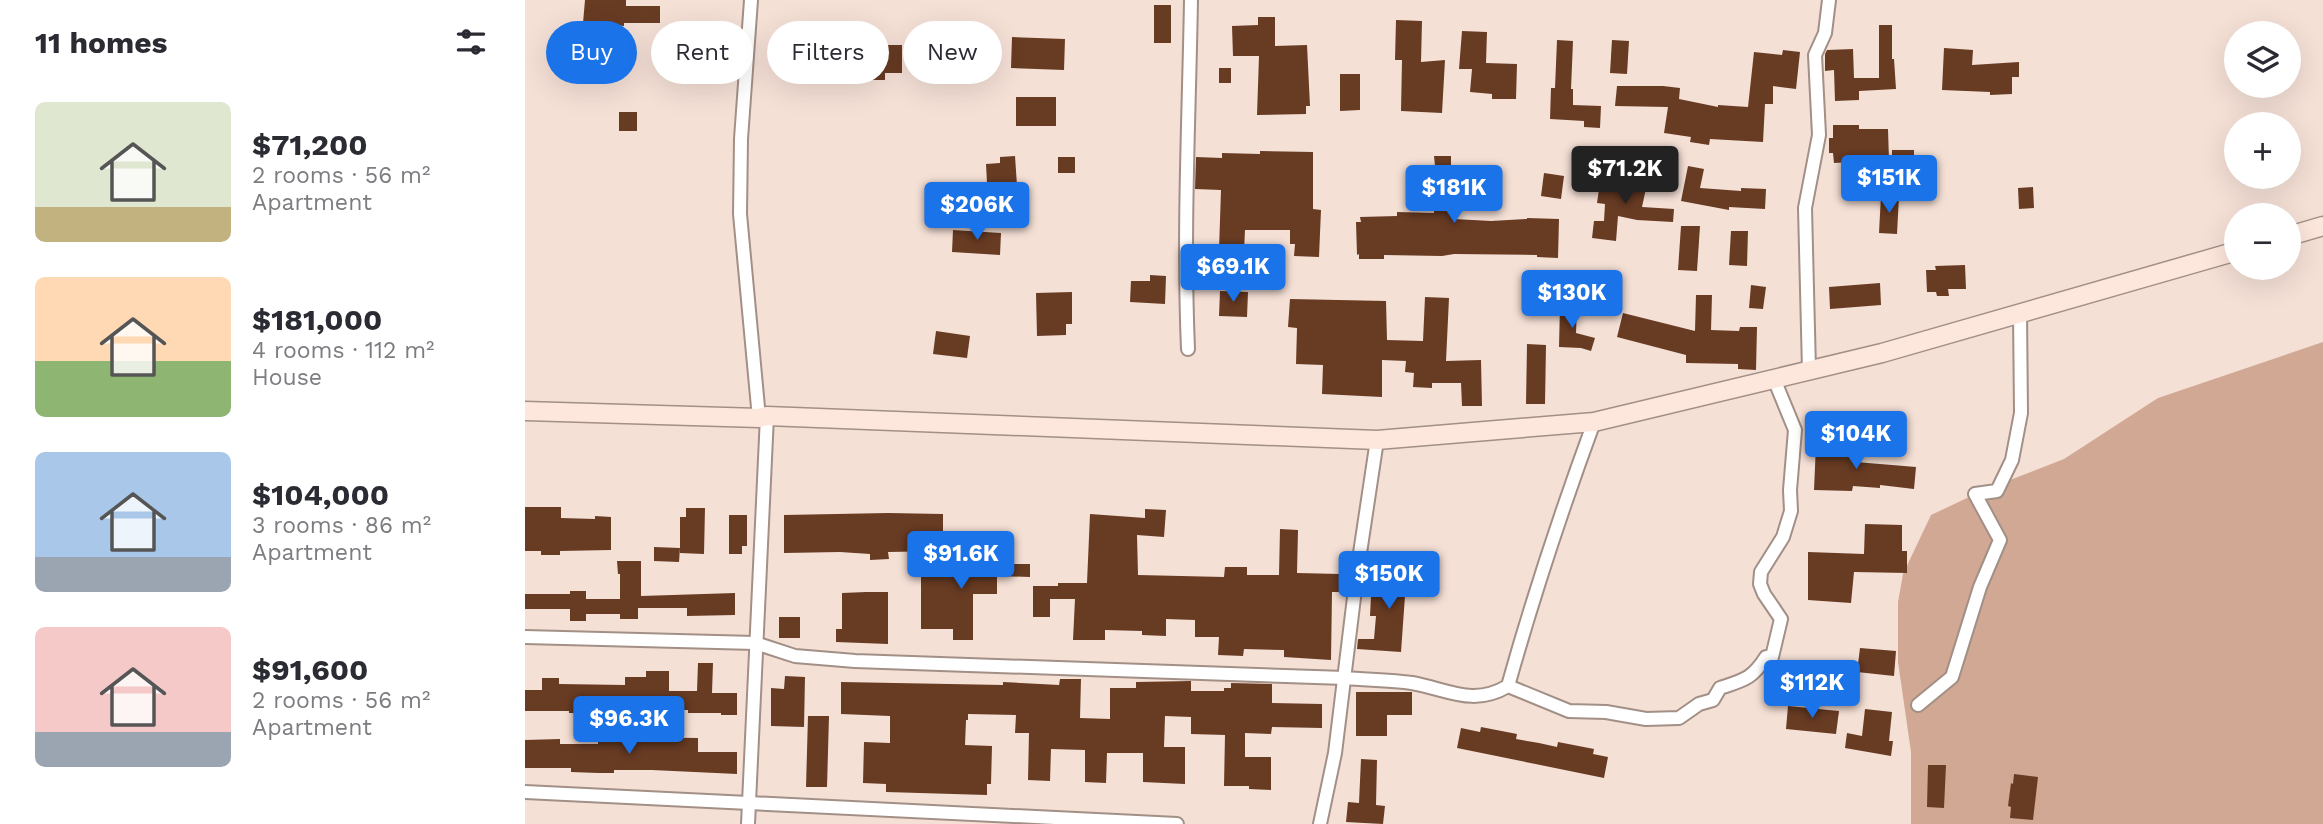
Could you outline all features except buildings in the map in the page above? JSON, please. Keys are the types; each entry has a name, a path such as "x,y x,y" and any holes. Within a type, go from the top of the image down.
{"street":[{"path":"748,824 763,417 740,214 741,139 751,0"},
{"path":"1188,349 1185,213 1191,0"},
{"path":"1809,370 1805,208 1819,135 1815,55 1825,33 1829,0"},
{"path":"2301,232 2323,226"},
{"path":"525,411 1377,440 1594,422 1882,353 2224,255"},
{"path":"1918,705 1952,677 1980,587 2000,540 1975,494 1997,491 2012,460 2021,414 2019,313"},
{"path":"1508,686 1569,711 1606,712 1646,719 1679,718 1699,704 1713,700 1720,688 1745,681 1757,672 1766,657 1772,657 1781,619 1763,594 1761,572 1788,524 1795,430 1774,379"},
{"path":"525,637 755,643 795,656 855,662 1345,678 1412,683 1465,696 1494,694 1508,686 1546,560 1594,422"},
{"path":"1320,824 1335,753 1377,440"},
{"path":"525,792 1177,824"}],"shaded area":[{"path":"2323,342 2323,824 1911,824 1911,752 1898,662 1898,602 1903,574 1931,515 1984,490 2064,459 2158,398"}]}
